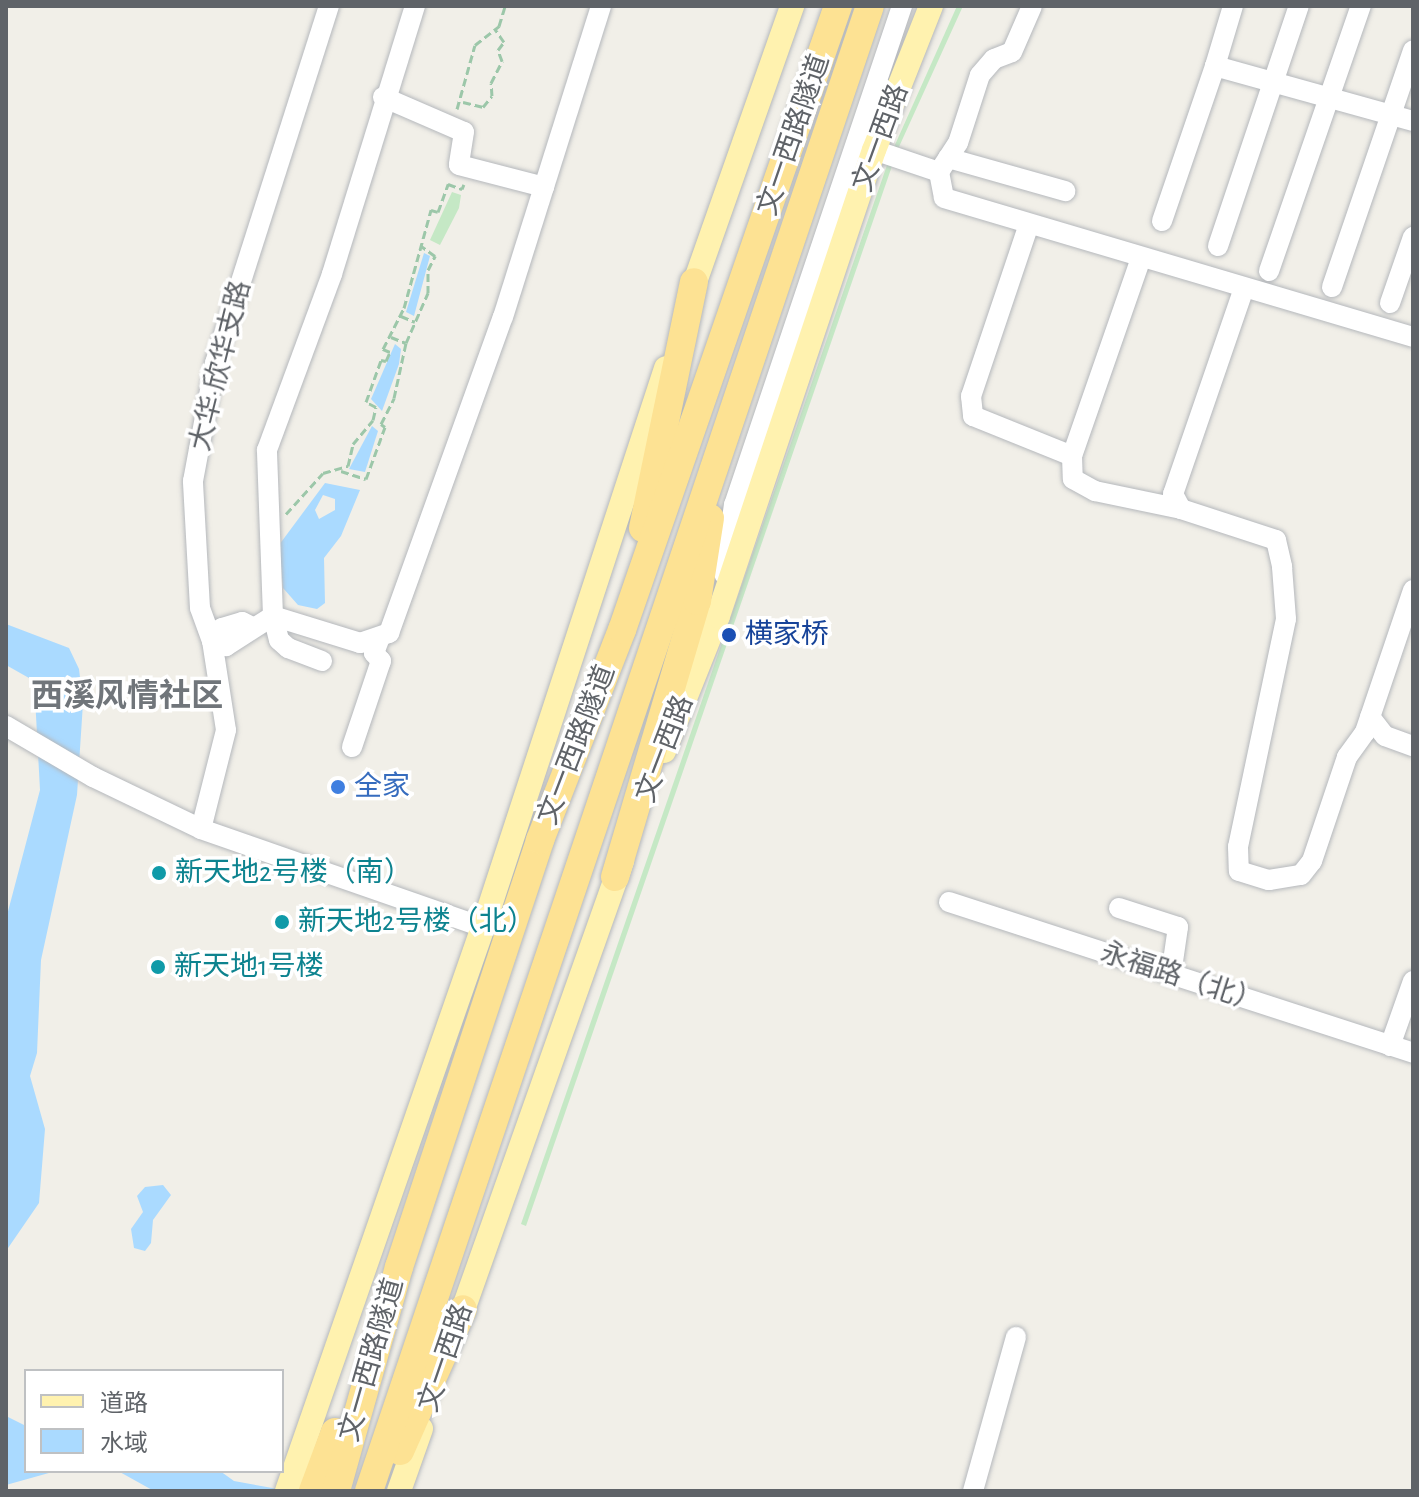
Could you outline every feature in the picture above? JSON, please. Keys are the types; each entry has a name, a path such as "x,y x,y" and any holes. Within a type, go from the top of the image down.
{"highway":[{"name":"文一西路隧道","path":"336,1491 336,1454 540,840 622,630 838,6"},
{"name":"文一西路隧道","path":"386,1484 720,449 870,6"},
{"path":"622,630 694,282"},
{"path":"615,877 697,601 720,449"},
{"path":"386,1484 463,1309"},
{"path":"313,1491 336,1454"}],"main road":[{"path":"287,1491 297,1454 483,927 694,282 792,6"},
{"name":"文一西路","path":"463,1309 615,877 718,616 874,150 931,6"}],"street":[{"name":"大华·欣华支路","path":"201,829 226,730 212,641 200,608 193,481 215,363 329,6"},
{"path":"322,661 288,648 279,640 273,616 267,536 267,450 332,274 383,97 415,6"},
{"path":"212,641 226,646 244,638 252,627 273,616 360,643 379,640 389,633 544,187 601,6"},
{"path":"718,616 734,505 902,6"},
{"path":"1032,6 1012,52 994,59 980,75 943,165 944,198 1413,337"},
{"path":"1162,221 1233,6"},
{"path":"1218,246 1299,6"},
{"path":"1269,271 1361,6"},
{"path":"1332,287 1413,50"},
{"path":"1215,66 1413,121"},
{"path":"383,97 448,122 464,132 459,165 544,187"},
{"path":"874,150 1065,191"},
{"path":"1029,224 971,396 973,416 1072,456"},
{"path":"1390,303 1413,237"},
{"path":"1141,258 1072,456 1073,479 1095,491 1181,509 1276,540 1282,567 1286,619 1238,847 1239,871 1269,880 1301,875 1312,861 1347,757 1370,717 1413,590"},
{"path":"1181,509 1173,494 1244,288"},
{"path":"352,747 381,661 374,653 379,640"},
{"path":"1370,717 1385,736 1413,746"},
{"path":"9,728 93,777 201,829 483,927"},
{"name":"永福路（北）","path":"949,902 1413,1053"},
{"path":"1119,908 1178,927 1171,975"},
{"path":"1390,1046 1413,981"},
{"path":"973,1491 1016,1337"}],"path":[{"path":"448,122 462,102 461,85 475,45 495,29 505,6"},
{"path":"462,102 483,107 492,96 491,83 502,61 498,50 504,42 495,29"},
{"path":"341,471 348,466 353,444 373,420 376,407 366,402 381,360 386,361 390,352 383,349 401,316 431,210 438,212 448,184 462,189 470,168"},
{"path":"381,424 394,398 406,343 435,256 420,246"},
{"path":"401,316 415,322"},
{"path":"389,336 406,343"},
{"path":"267,536 281,529 285,515 323,473 341,471 366,479 385,427 373,420"}],"green space":[{"path":"957,6 963,6 898,149 894,147"},
{"path":"887,165 892,166 526,1226 521,1224"},
{"path":"452,192 461,195 459,208 440,245 430,240"}],"water":[{"path":"424,253 430,256 414,316 406,312"},
{"path":"395,344 401,349 399,364 382,411 371,399"},
{"path":"372,426 378,431 365,472 349,469"},
{"path":"325,483 360,490 341,536 324,558 325,603 317,609 298,605 283,588 279,545","holes":["323,495 335,499 335,510 319,519 315,510"]},
{"path":"6,624 69,648 79,669 83,703 77,795 41,960 37,1053 30,1076 45,1129 39,1203 6,1251 6,919 40,790 35,697 29,678 6,665"},
{"path":"163,1185 171,1195 153,1220 151,1243 145,1251 134,1248 131,1229 143,1212 137,1196 145,1187"},
{"path":"6,1416 24,1425 24,1473 49,1473 6,1485"},
{"path":"122,1473 223,1473 234,1481 278,1489 376,1491 154,1491"}],"place":[{"name":"横家桥","path":"729,635"},
{"name":"全家","path":"338,787"},
{"name":"新天地2号楼（南）","path":"159,873"},
{"name":"新天地2号楼（北）","path":"282,922"},
{"name":"新天地1号楼","path":"158,967"}],"district":[{"name":"西溪风情社区","path":"127,696"}]}
